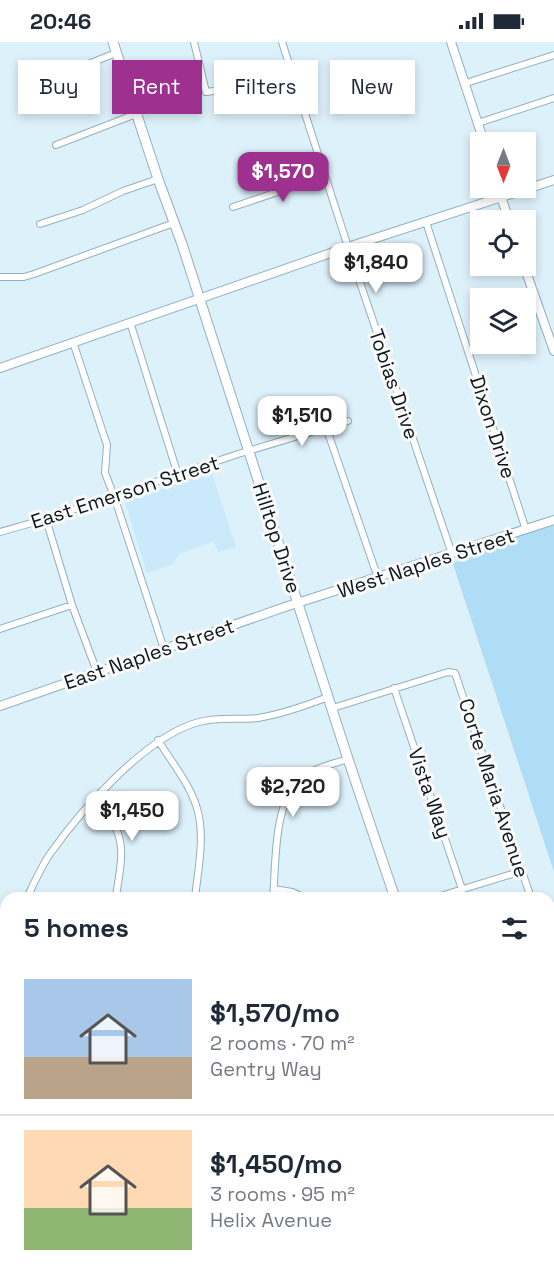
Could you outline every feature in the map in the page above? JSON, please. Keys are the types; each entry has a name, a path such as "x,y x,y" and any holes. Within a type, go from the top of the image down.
{"main road":[{"name":"Hilltop Drive","path":"112,42 118,60"},
{"name":"Hilltop Drive","path":"136,114 174,223 393,892"}],"street":[{"path":"194,42 206,92 214,91"},
{"name":"Tobias Drive","path":"282,42 287,60"},
{"path":"451,42 481,132"},
{"path":"98,60 116,53"},
{"path":"466,82 554,55"},
{"path":"478,123 554,98"},
{"path":"56,145 136,114"},
{"name":"Tobias Drive","path":"305,114 452,554"},
{"path":"233,207 325,176"},
{"path":"40,224 83,210 123,191 158,179"},
{"path":"536,186 554,180"},
{"path":"0,368 348,247 498,198"},
{"name":"Dixon Drive","path":"426,222 526,530"},
{"path":"0,277 24,277 34,274 174,223"},
{"path":"528,276 554,351"},
{"path":"130,322 178,475"},
{"path":"73,342 107,445 105,473 164,648"},
{"name":"East Emerson Street","path":"0,532 348,421"},
{"path":"326,427 378,578"},
{"path":"46,519 72,605 97,672"},
{"name":"West Naples Street","path":"298,604 554,520"},
{"name":"East Naples Street","path":"0,706 298,604"},
{"path":"0,629 72,605"},
{"name":"Corte Maria Avenue","path":"394,688 448,672 455,673 529,892"},
{"path":"333,708 394,688"},
{"name":"Vista Way","path":"394,688 463,892"},
{"path":"30,892 50,854 63,836 93,801 158,740 171,732 198,722 289,712 328,697"},
{"path":"158,740 197,807 201,835 196,892"},
{"path":"274,892 280,821 285,799 301,778 311,772 348,759"},
{"path":"93,801 114,825 119,838 122,853 117,892"},
{"path":"453,892 522,871"},
{"path":"274,889 292,892"}],"shaded area":[{"path":"211,471 236,547 218,552 214,541 179,554 173,564 147,573 125,502"},
{"path":"554,519 554,872 453,564 483,542"}]}
